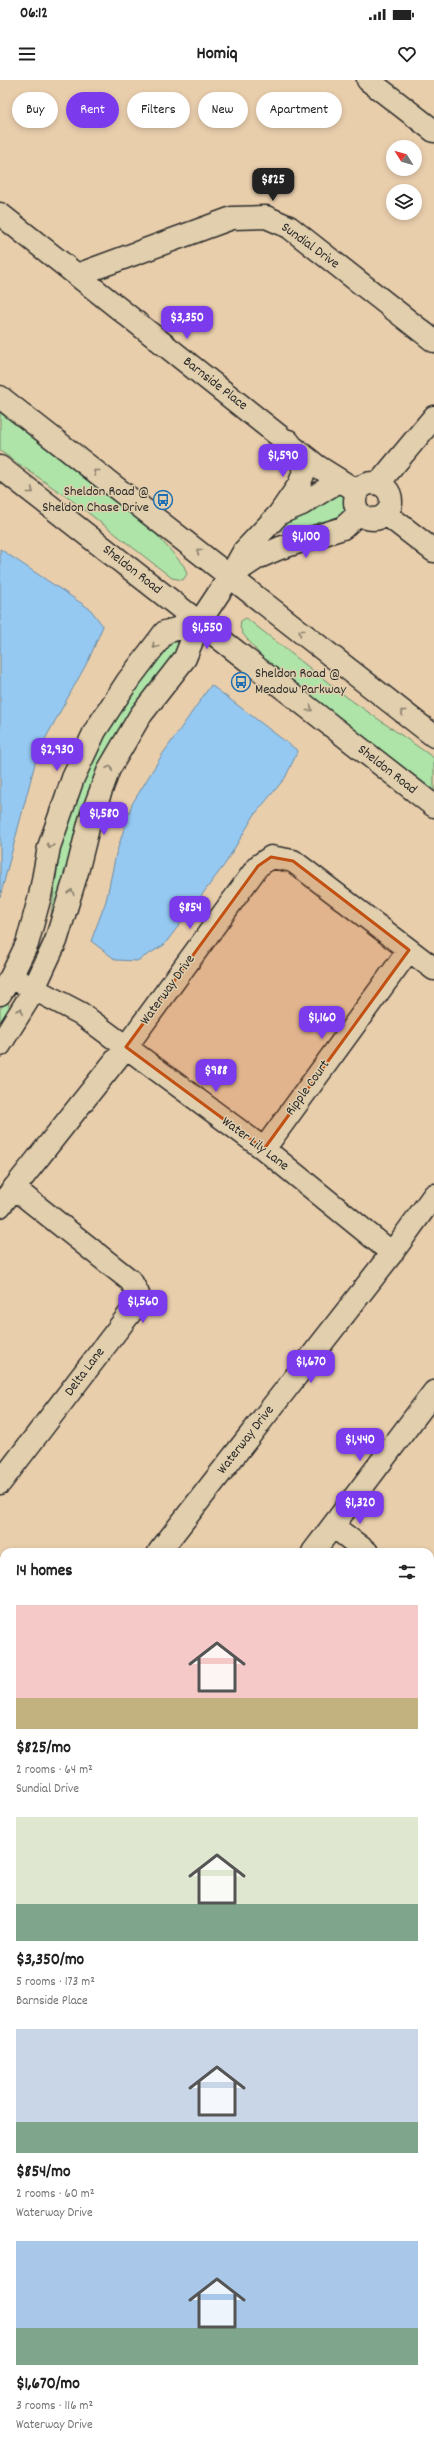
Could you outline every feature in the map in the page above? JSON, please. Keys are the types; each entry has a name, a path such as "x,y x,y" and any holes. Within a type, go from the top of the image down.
{"street":[{"path":"368,80 434,131"},
{"name":"Barnside Place","path":"0,214 288,441 348,486"},
{"name":"Sundial Drive","path":"77,275 232,218 266,217 289,227 434,341"},
{"path":"0,397 434,736"},
{"path":"379,483 434,418"},
{"path":"0,1045 33,989 56,941 78,872 90,820 108,770 140,716 185,658 199,622 230,576 244,552 279,514 299,485 304,472 301,458 288,441"},
{"name":"Sheldon Road","path":"0,467 434,806"},
{"path":"279,514 348,486 367,483 379,483 385,486 391,497 390,509 386,514 376,519 370,519 359,513 348,486"},
{"path":"230,576 257,558 274,550 343,528 359,513"},
{"path":"386,514 434,551"},
{"path":"6,985 28,937 40,896 49,847 73,778 95,731 127,682 165,632 199,622"},
{"name":"Waterway Drive","path":"0,1206 126,1047 258,866 271,857 293,861 434,969"},
{"name":"Ripple Court","path":"264,1149 409,950"},
{"name":"Water Lily Lane","path":"6,985 33,989 80,1013 264,1149 392,1253"},
{"name":"Delta Lane","path":"0,1483 134,1308 138,1294 130,1281 14,1188"},
{"name":"Waterway Drive","path":"162,1548 392,1253 434,1195"},
{"path":"316,1548 434,1392"},
{"path":"333,1526 362,1548"}],"highlighted area":[{"path":"271,857 293,861 409,950 264,1149 126,1047 258,866"}],"green space":[{"path":"0,412 156,534 184,566 187,574 183,580 172,578 77,504 0,451"},
{"path":"337,495 343,495 351,503 348,513 341,518 284,533 280,529 281,524"},
{"path":"246,618 348,698 434,758 434,793 266,662 243,634 240,627 241,621"},
{"path":"177,642 179,648 109,753 89,792 75,831 56,910 39,956 37,956 50,922 61,842 87,769 125,702 170,643"},
{"path":"8,1003 10,1008 0,1027 0,1009 3,1005"}],"water":[{"path":"0,549 90,609 103,626 89,659 38,752 0,897"},
{"path":"211,685 298,751 285,778 255,814 225,864 164,945 137,961 116,960 91,941 106,901 116,854 132,804 162,755"}],"place":[{"name":"Sheldon Road @ Sheldon Chase Drive","path":"163,500"},
{"name":"Sheldon Road @ Meadow Parkway","path":"241,682"}]}
